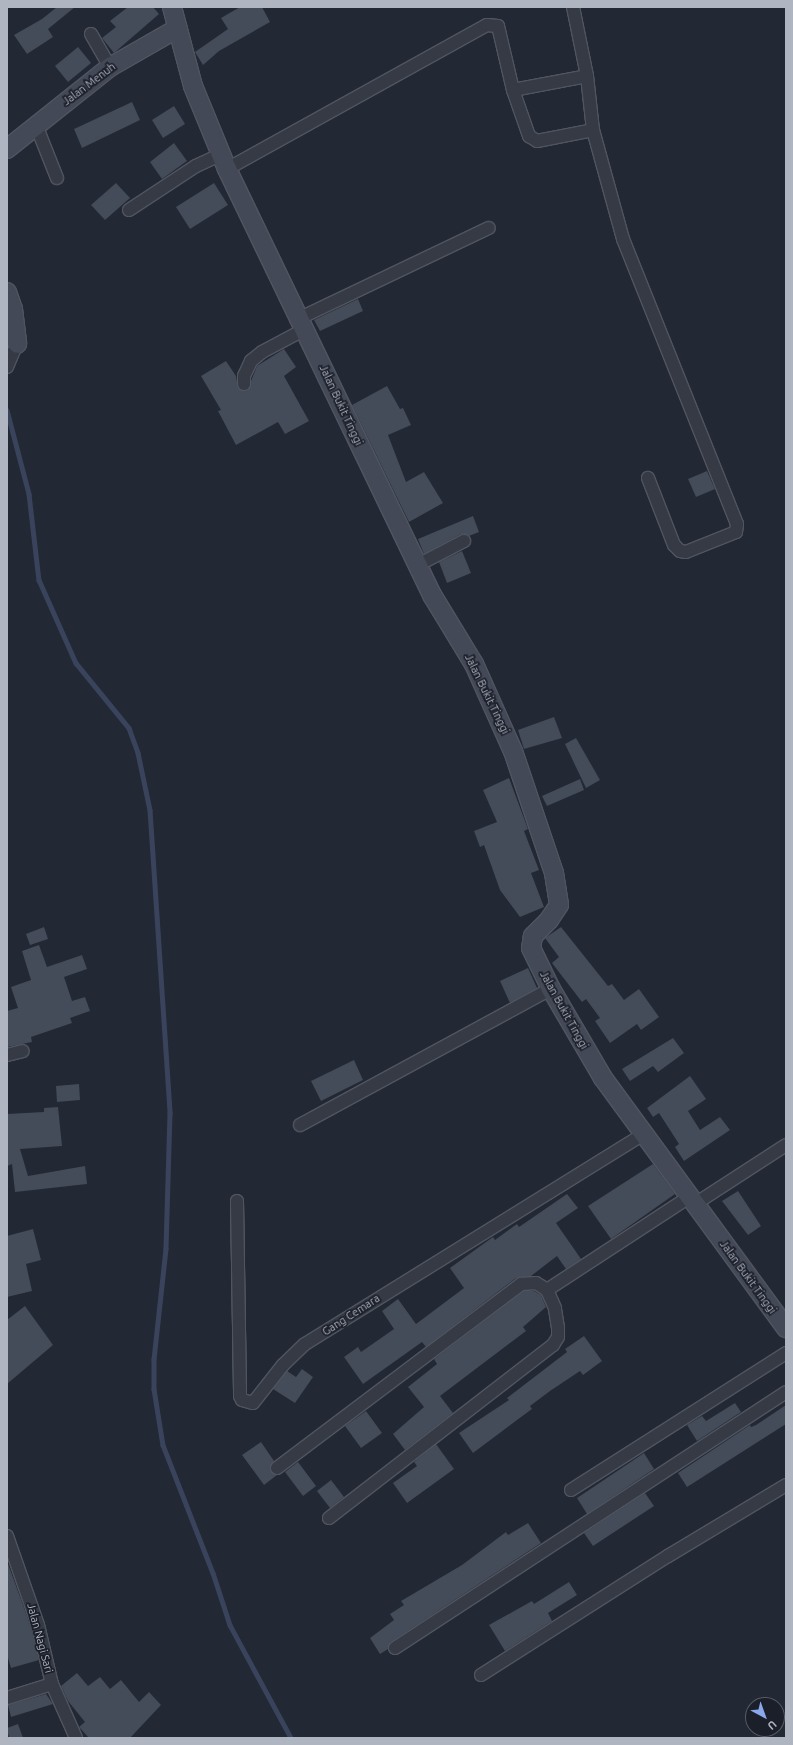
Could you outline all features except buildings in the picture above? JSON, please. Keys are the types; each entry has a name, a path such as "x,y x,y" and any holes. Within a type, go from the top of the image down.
{"street":[{"name":"Jalan Bukit Tinggi","path":"173,7 193,86 224,162 432,595 474,664 502,721 554,873 559,905 549,920 532,936 531,948 551,989 603,1078 786,1328"},
{"path":"573,7 587,76 593,130 623,239 737,524 736,532 686,552 680,551 674,545 648,478"},
{"path":"129,210 196,166 224,162 488,25 494,24 500,29 513,90 528,136 533,140 593,130"},
{"name":"Jalan Menuh","path":"7,149 110,67 178,28"},
{"path":"91,34 110,67"},
{"path":"513,90 587,76"},
{"path":"36,125 57,178"},
{"path":"244,384 244,376 251,361 302,324 489,228"},
{"path":"7,292 12,309 17,344 7,367"},
{"path":"418,565 464,541"},
{"path":"300,1125 551,989"},
{"path":"7,1055 23,1051"},
{"name":"Gang Cemara","path":"237,1201 240,1396 248,1403 253,1403 283,1365 305,1344 644,1134"},
{"path":"547,1290 692,1200 786,1145"},
{"path":"277,1468 521,1284 536,1283 547,1290 555,1308 558,1328 558,1337 553,1345 329,1518"},
{"path":"571,1490 786,1353"},
{"path":"395,1648 786,1392"},
{"path":"481,1675 668,1556 786,1486"},
{"name":"Jalan Nagi Sari","path":"7,1536 38,1624 52,1684 76,1738"},
{"path":"7,1698 52,1684"}],"waterway":[{"path":"7,410 29,494 39,580 76,663 129,728 138,753 150,810 170,1113 166,1249 154,1359 154,1389 163,1445 213,1573 230,1625 291,1738"}]}
